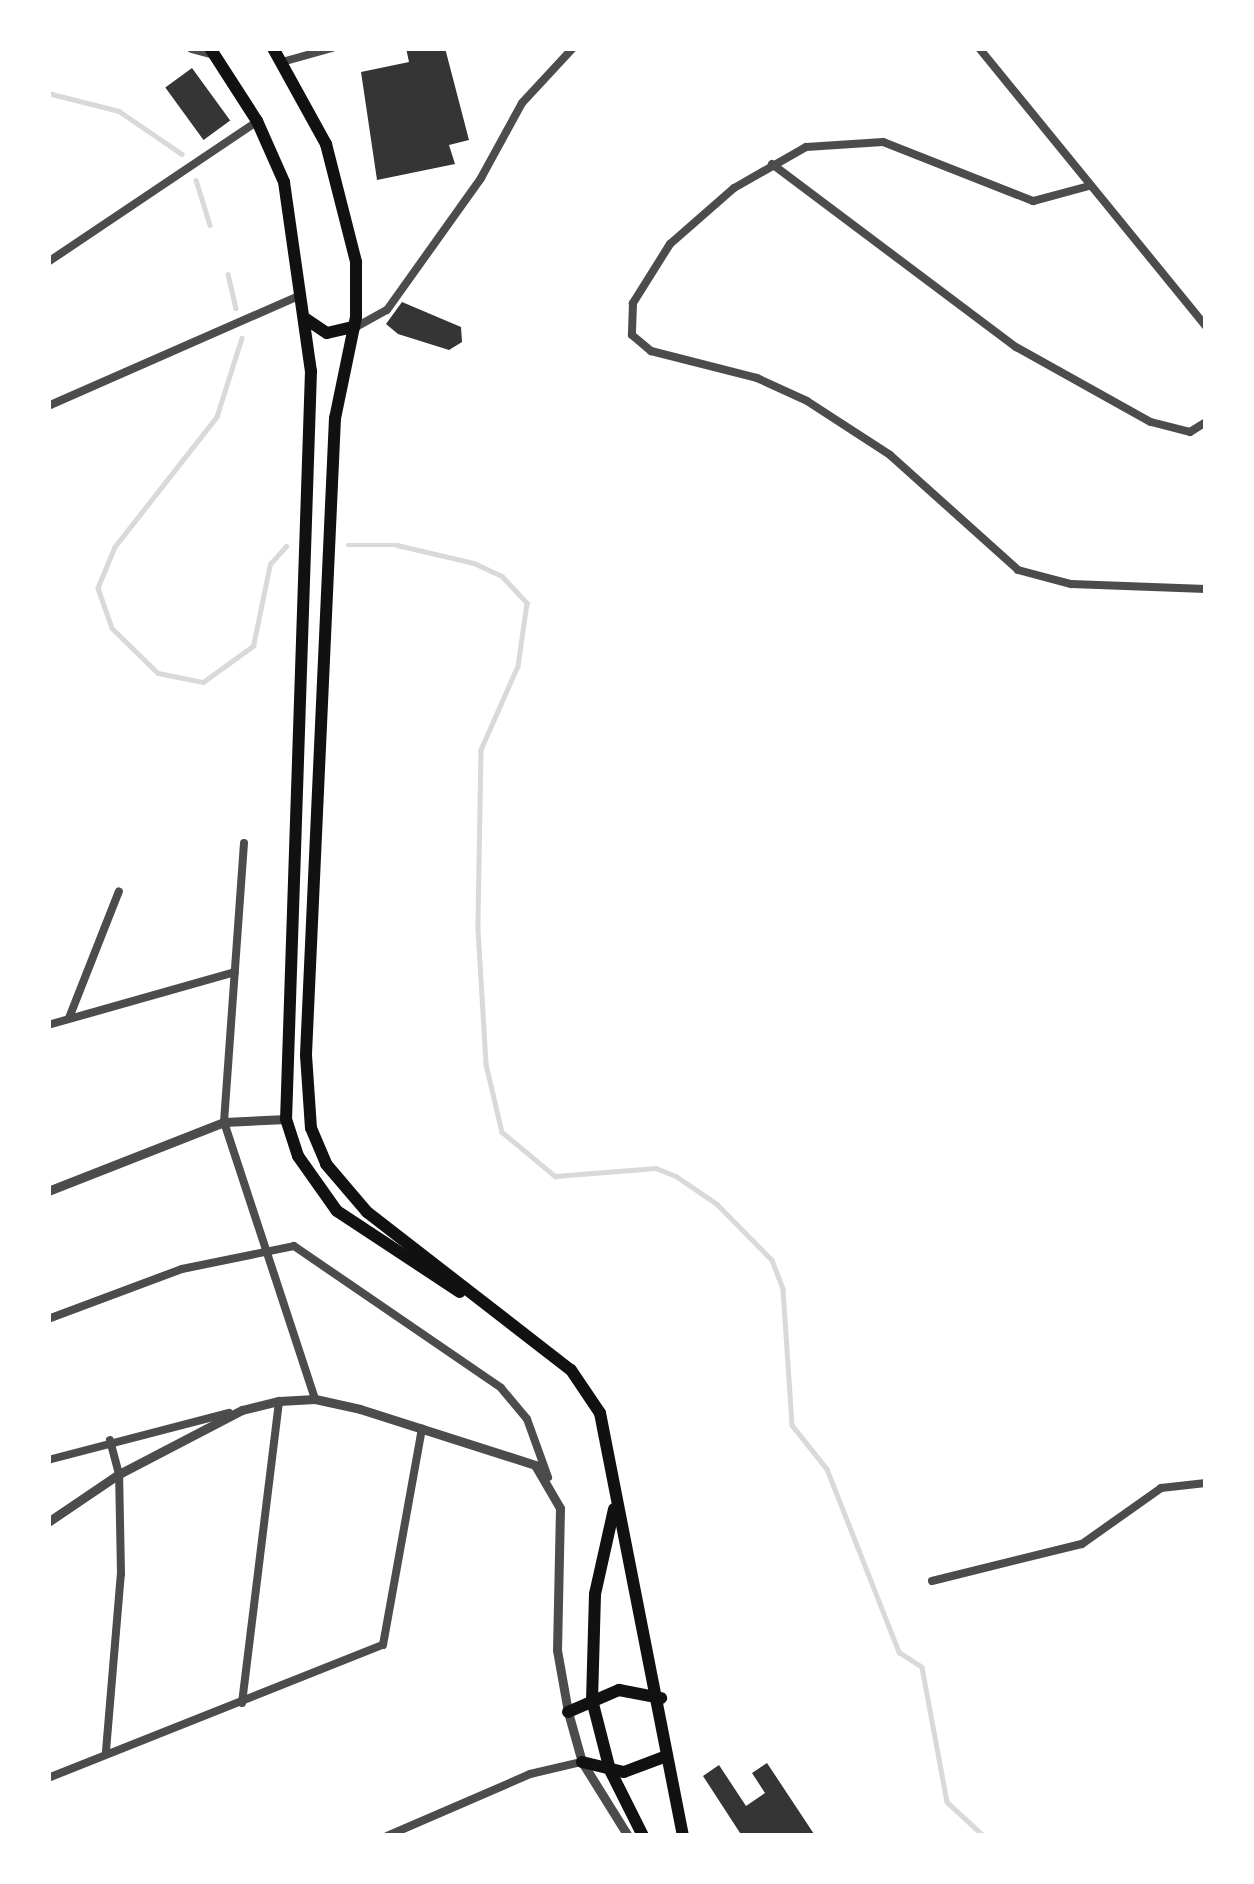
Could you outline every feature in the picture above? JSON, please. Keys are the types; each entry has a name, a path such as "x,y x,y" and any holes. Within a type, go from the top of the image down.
{"main road":[{"path":"272,48 341,188 356,262 354,327 334,418 306,1054 311,1128 350,1195 582,1382 600,1413 614,1508 661,1698 664,1757 683,1836"},
{"path":"213,50 257,121 290,204 305,319 311,430 286,1119 298,1156 337,1210 423,1274 478,1300"},
{"path":"305,319 327,333 354,327"},
{"path":"614,1508 590,1633 592,1700 610,1770 643,1836"},
{"path":"568,1712 633,1689 661,1698"},
{"path":"583,1762 610,1770 639,1770 664,1757"}],"street":[{"path":"191,48 213,50"},
{"path":"282,62 332,48"},
{"path":"354,327 387,310 481,178 522,103 573,48"},
{"path":"980,48 1206,326"},
{"path":"48,262 257,121"},
{"path":"1089,186 1062,197 1009,196 883,142 806,147 772,164 670,244 633,303 638,343 807,400 890,455 1018,570 1071,584 1206,589"},
{"path":"772,164 1016,346 1151,422 1190,432 1206,422"},
{"path":"48,406 302,295"},
{"path":"244,843 224,1122 315,1399"},
{"path":"68,1020 119,891"},
{"path":"48,1025 235,971"},
{"path":"48,1191 224,1122 286,1119"},
{"path":"48,1319 263,1247 314,1254 501,1388 527,1419 560,1508 557,1650 568,1712 583,1762 628,1836"},
{"path":"48,1460 110,1440 279,1401 315,1399 518,1458 548,1477"},
{"path":"242,1703 279,1401"},
{"path":"48,1522 119,1474 242,1410"},
{"path":"48,1778 106,1751 371,1654 389,1632 422,1428"},
{"path":"106,1751 121,1574 119,1474 110,1440"},
{"path":"932,1581 1082,1544 1161,1488 1206,1483"},
{"path":"386,1836 530,1774 583,1762"}],"building":[{"path":"406,48 445,48 469,140 449,145 455,164 377,180 361,72 409,62"},
{"path":"192,68 230,121 204,140 165,87"},
{"path":"402,302 461,327 462,342 449,350 398,334 386,324"},
{"path":"767,1763 814,1834 811,1836 742,1836 703,1776 719,1765 746,1806 765,1793 752,1773"}],"waterway":[{"path":"48,93 119,111 182,154"},
{"path":"196,180 210,225"},
{"path":"228,274 236,308"},
{"path":"242,338 217,417 115,547 98,588 112,628 158,673 203,682 253,646 270,564 286,546"},
{"path":"348,545 397,545 474,563 502,576 527,603 518,666 481,750 478,929 486,1064 502,1132 555,1176 656,1168 676,1176 717,1204 772,1260 783,1289 792,1425 827,1469 899,1652 922,1667 947,1802 984,1836"}]}
